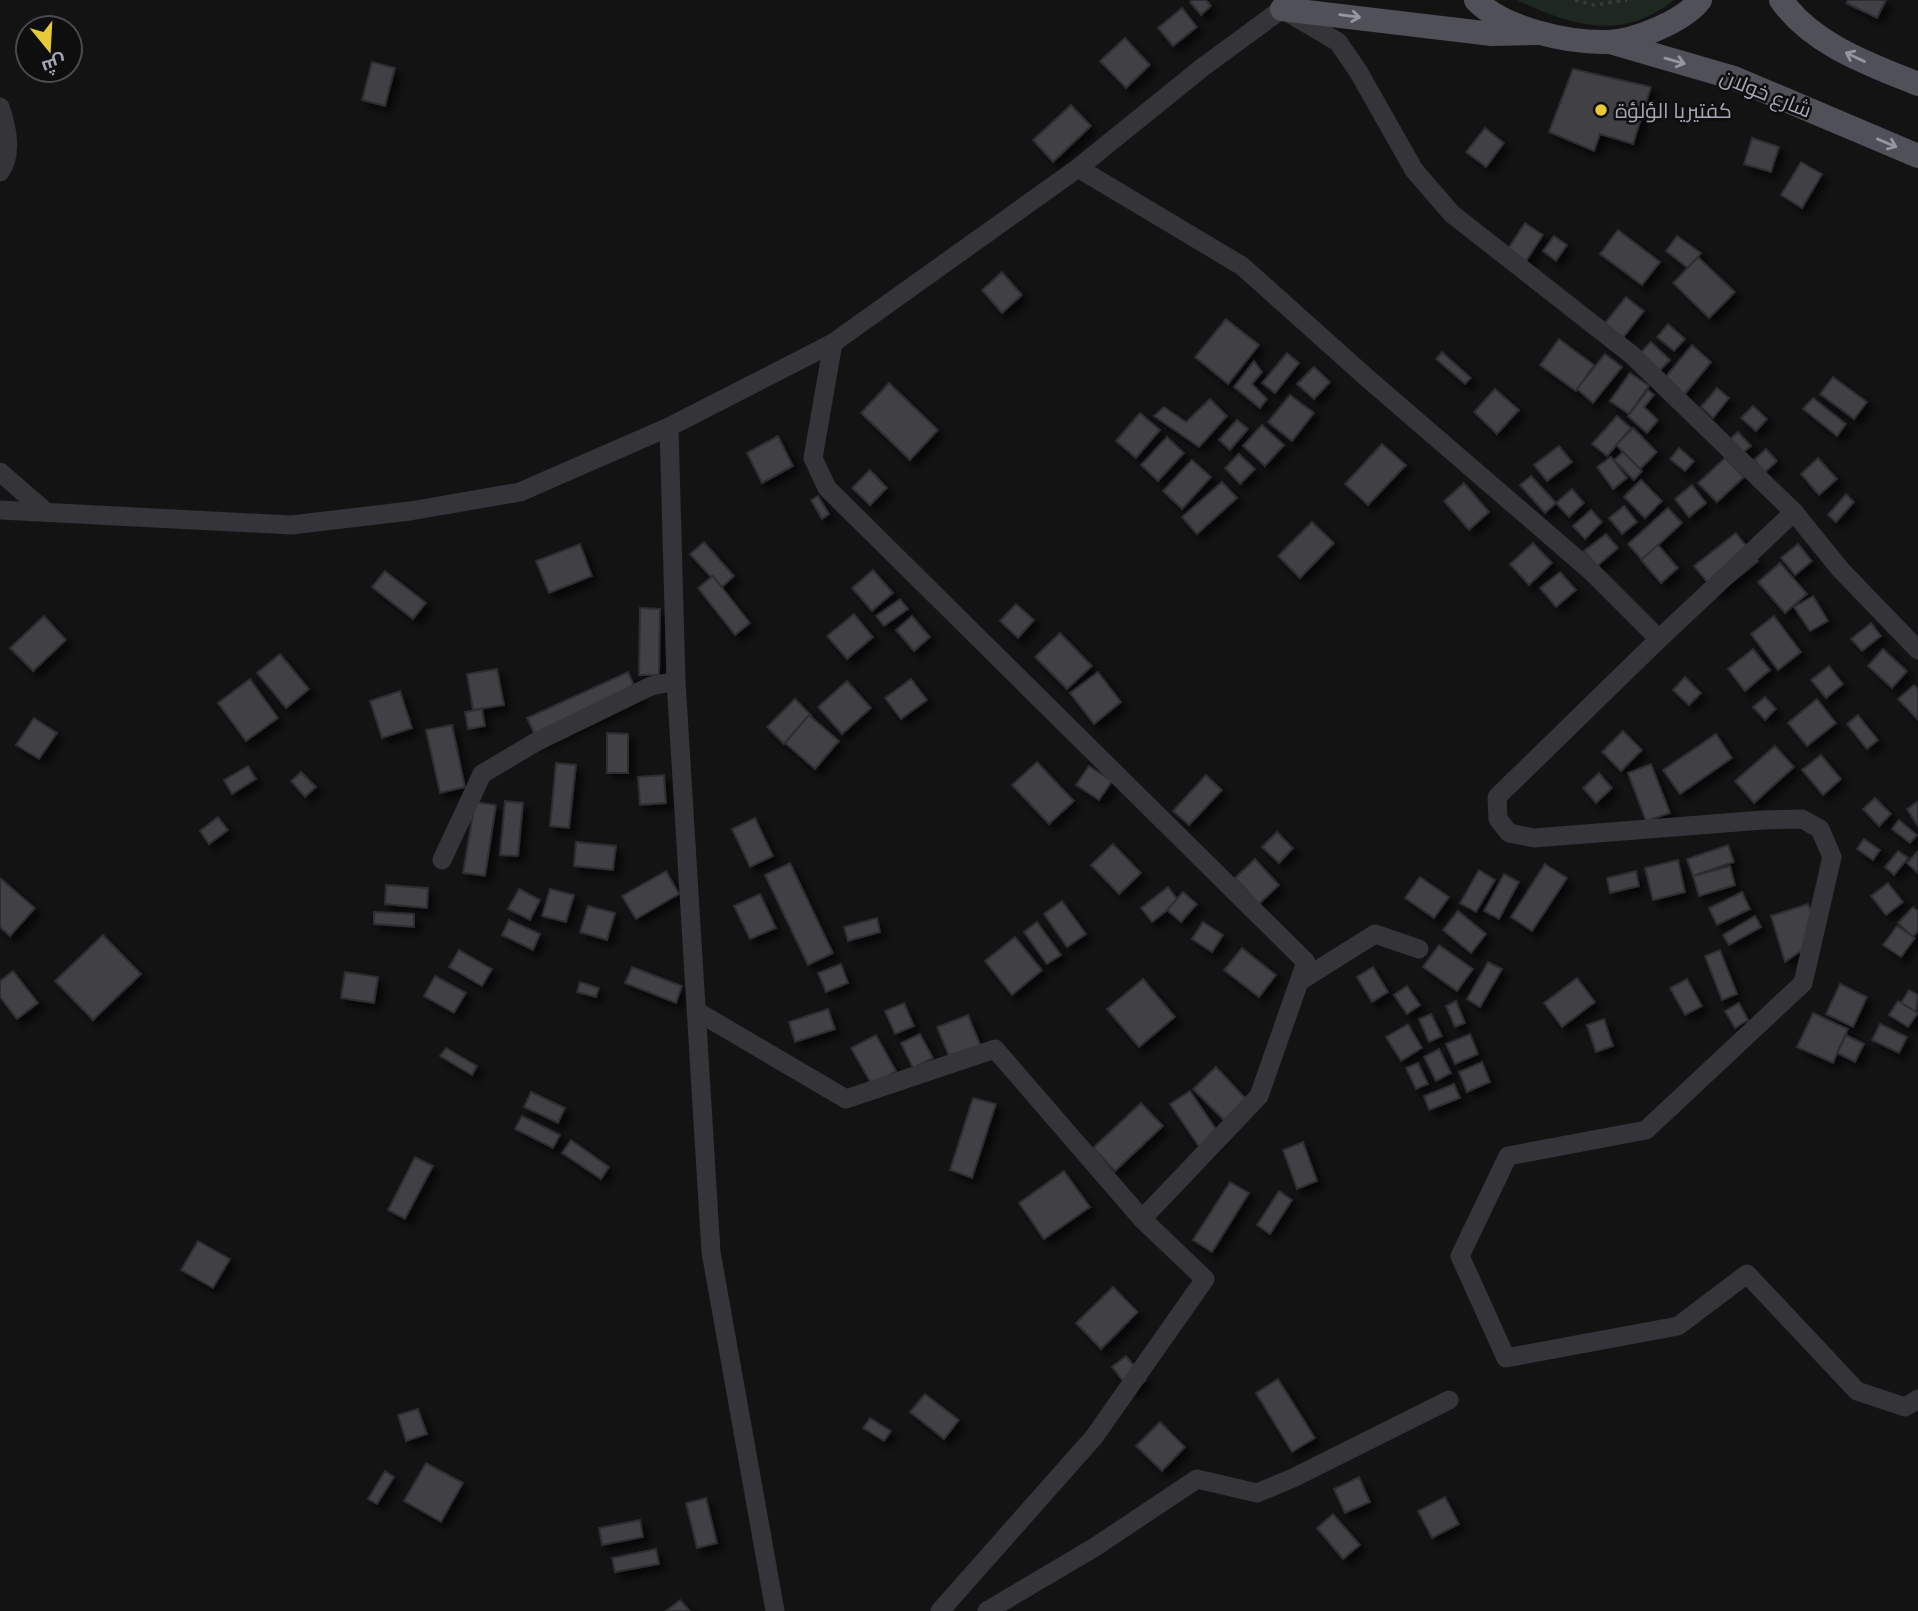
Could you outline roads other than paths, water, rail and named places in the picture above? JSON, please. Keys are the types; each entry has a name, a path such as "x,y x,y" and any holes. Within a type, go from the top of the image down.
{"main road":[{"path":"1476,0 1481,6 1508,21 1538,33"},
{"path":"1287,4 1492,34 1538,33 1610,42 1674,22 1700,0"},
{"path":"1781,0 1787,9 1818,36 1854,57 1918,84"},
{"name":"شارع خولان","path":"1610,42 1734,78 1918,156"}],"street":[{"path":"0,510 291,525 410,511 520,492 669,426 833,344 1078,168 1203,67 1287,4 1338,42 1358,71 1414,170 1452,214 1632,355 1794,512 1840,569 1918,650"},
{"path":"0,107 8,128 6,164 0,172"},
{"path":"1078,168 1242,266 1592,572 1659,639"},
{"path":"833,344 813,458 827,488 1306,962 1259,1096 1142,1219"},
{"path":"669,426 676,681 711,1252 775,1611"},
{"path":"0,472 46,512"},
{"path":"1794,512 1497,797 1498,819 1509,833 1534,838 1762,820 1802,819 1820,829 1832,857 1803,983 1646,1130 1508,1156 1460,1256 1506,1358 1678,1326 1747,1273 1857,1391 1905,1407 1918,1399"},
{"path":"442,860 482,774 536,742 650,686 676,681"},
{"path":"1300,981 1375,934 1419,949"},
{"path":"698,1012 846,1099 995,1049 1142,1219 1205,1279 1094,1437 940,1611"},
{"path":"987,1611 1095,1547 1197,1479 1257,1493 1293,1478 1449,1400"}],"place":[{"name":"كفتيريا الؤلؤة","path":"1601,110"}]}
